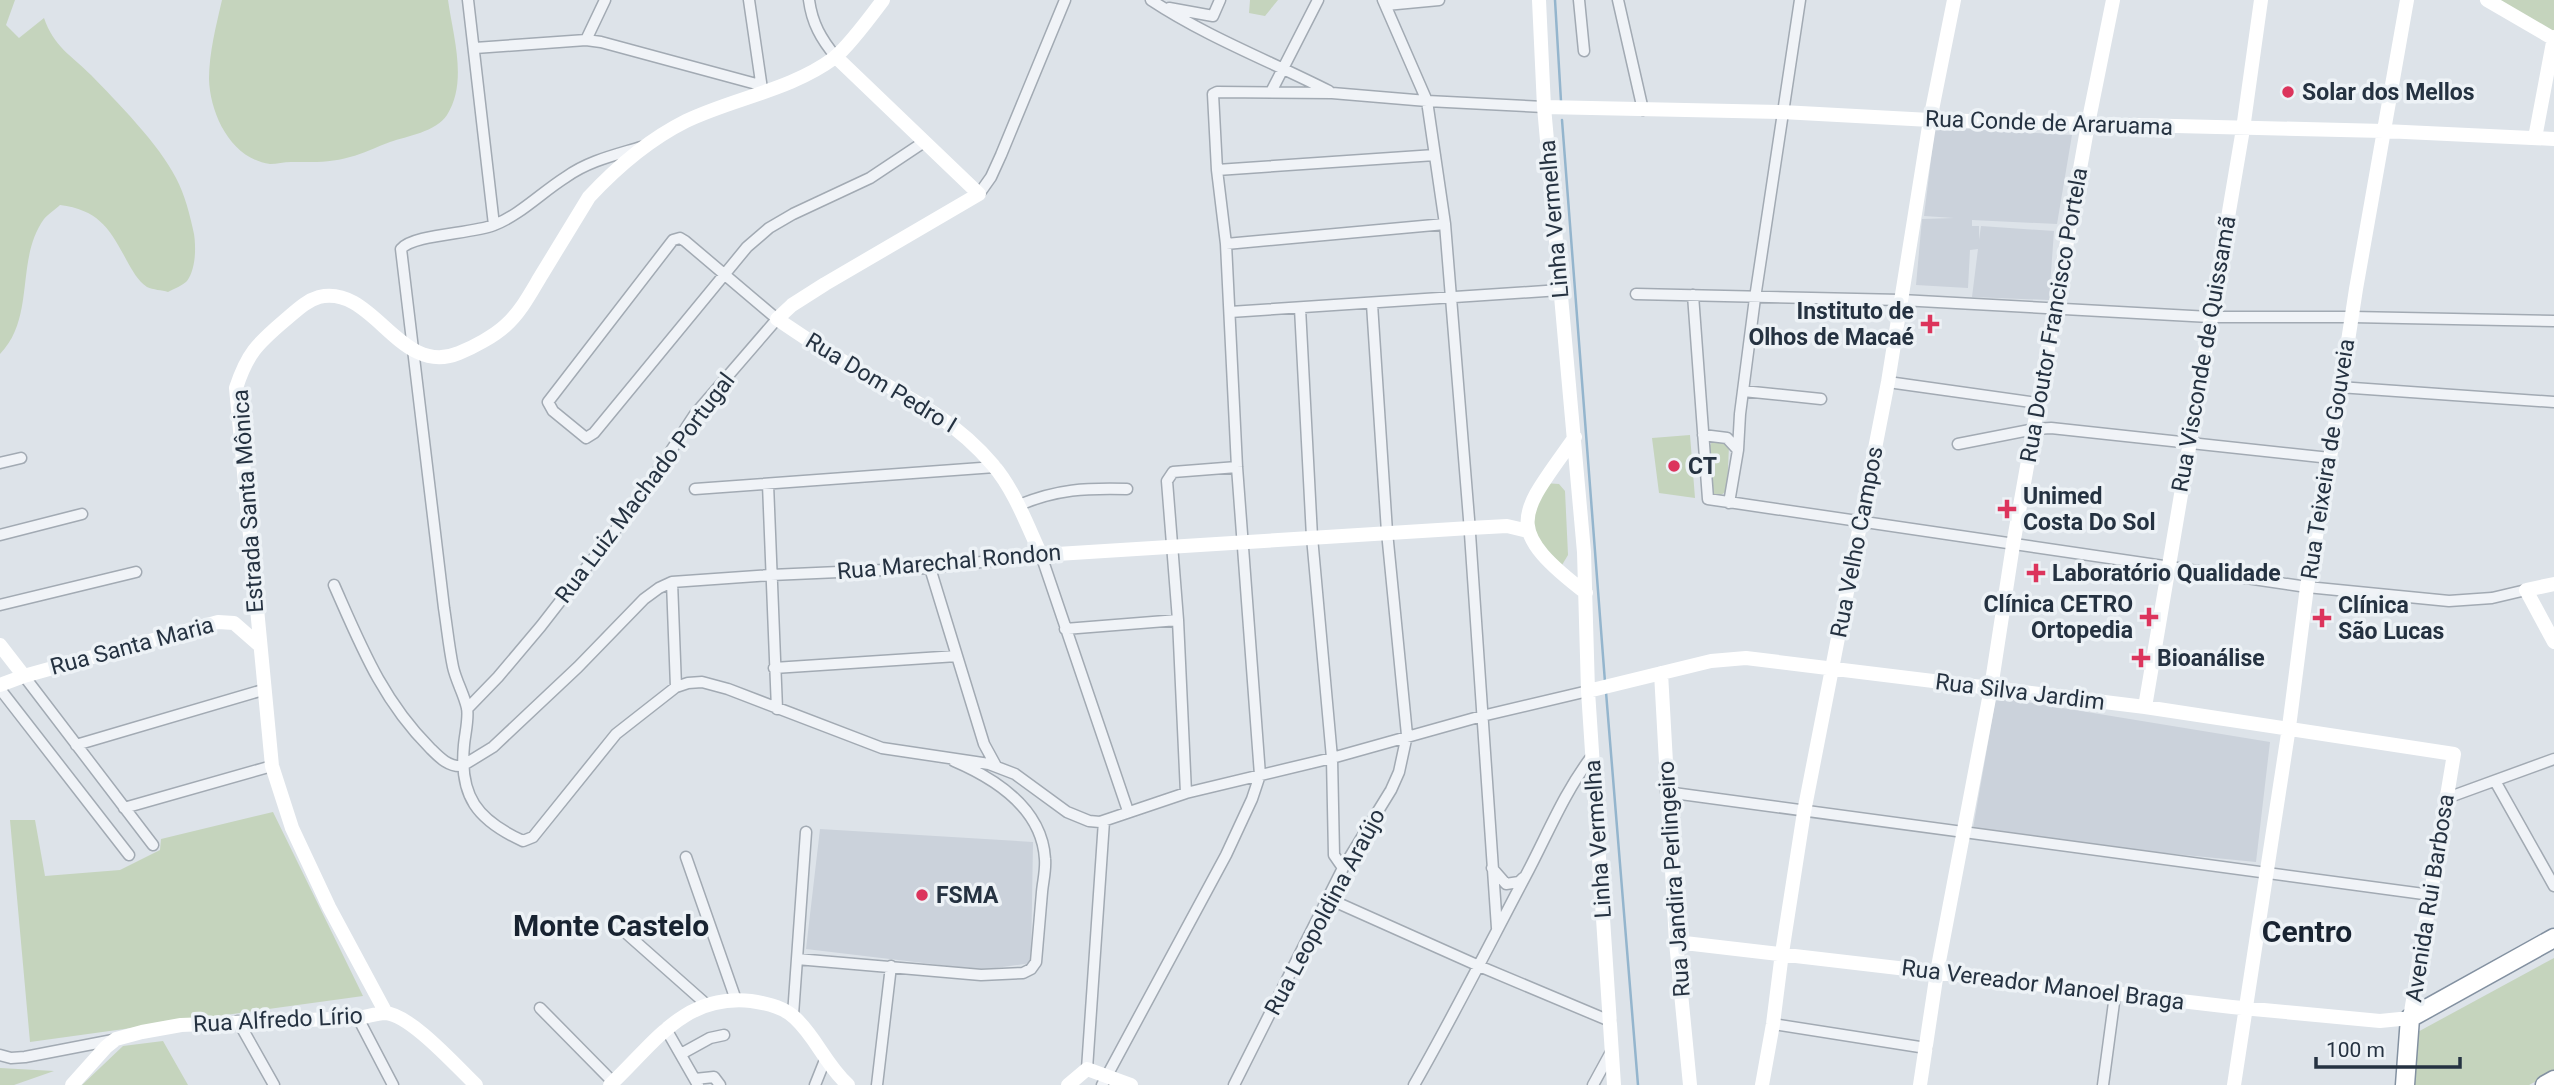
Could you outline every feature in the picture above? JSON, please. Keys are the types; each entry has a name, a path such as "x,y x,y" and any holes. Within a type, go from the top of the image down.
{"highway":[{"path":"2410,1018 2554,938"},
{"name":"Avenida Rui Barbosa","path":"2405,1085 2410,1018"},
{"path":"2545,1085 2554,1080"}],"main road":[{"name":"Linha Vermelha","path":"1539,0 1544,107 1575,437 1586,593 1600,689 1592,756 1614,1085"},
{"name":"Rua Velho Campos","path":"1762,1085 1804,812 1888,382 1930,120 1954,0"},
{"name":"Rua Doutor Francisco Portela","path":"1920,1085 1937,972 1991,688 2038,403 2113,0"},
{"name":"Rua Visconde de Quissamã","path":"2145,707 2243,129 2261,0"},
{"name":"Rua Teixeira de Gouveia","path":"2234,1085 2289,727 2307,587 2407,0"},
{"path":"2487,0 2554,38 2535,138"},
{"path":"413,351 427,357 441,358 459,353 505,327 520,310 589,197 603,182 649,144 685,122 836,57 878,3"},
{"path":"836,57 979,194"},
{"name":"Rua Conde de Araruama","path":"1544,107 2384,131 2554,139"},
{"name":"Rua Luiz Machado Portugal","path":"777,319 792,305 825,284 979,194"},
{"name":"Estrada Santa Mônica","path":"386,1013 329,906 292,828 272,766 258,643 236,388 243,365 257,345 302,305 319,298 345,300 360,307 413,351"},
{"name":"Rua Dom Pedro I","path":"777,319 830,354 943,417 964,434 995,467 1019,505 1041,555"},
{"path":"1575,437 1538,487 1527,524 1535,546 1549,562 1586,593"},
{"path":"1548,474 1558,472 1566,475 1579,487"},
{"name":"Rua Marechal Rondon","path":"1041,555 1527,524"},
{"path":"1549,562 1560,567 1572,565 1584,552"},
{"path":"2554,584 2526,590 2554,642"},
{"name":"Rua Santa Maria","path":"0,687 24,676 218,622 234,623 258,643"},
{"path":"0,645 24,676"},
{"name":"Rua Silva Jardim","path":"1600,689 1711,661 1746,658 2145,707 2454,754"},
{"name":"Rua Jandira Perlingeiro","path":"1661,673 1676,942 1690,1085"},
{"name":"Avenida Rui Barbosa","path":"2410,1018 2454,754"},
{"name":"Rua Vereador Manoel Braga","path":"1676,942 2246,1009 2380,1021 2410,1018"},
{"path":"612,1084 666,1029 706,1004 736,1000 762,1002 793,1015 811,1036 825,1060 848,1085"},
{"name":"Rua Alfredo Lírio","path":"116,1039 181,1025 358,1018 386,1013 409,1024 423,1035 476,1085"},
{"path":"74,1084 116,1039"},
{"path":"1068,1085 1087,1069 1105,1080 1131,1085"}],"street":[{"path":"468,0 494,225"},
{"path":"586,40 605,0"},
{"path":"475,48 586,40 601,42 762,89 749,0"},
{"path":"809,0 816,28 823,42 836,57"},
{"path":"979,194 1001,155 1065,0"},
{"path":"1151,0 1211,36 1282,67 1332,93"},
{"path":"1162,7 1213,16 1220,0"},
{"path":"1271,92 1318,0"},
{"path":"1439,0 1385,2 1427,101 1445,224 1470,528 1497,928"},
{"path":"1579,0 1584,51"},
{"path":"1618,0 1643,110"},
{"path":"1729,503 1738,450 1755,298 1800,0"},
{"path":"1105,1080 1226,855 1260,775 1237,467 1226,244 1212,97 1217,92 1332,93 1544,107"},
{"path":"723,275 747,247 769,229 870,178 924,142"},
{"path":"649,144 585,166 494,225 411,241 401,249 446,620 453,666 467,709 462,766 465,786 476,808 494,824 523,841 533,837 615,734 676,687 688,683 713,685 882,748 974,760 996,766 1015,775 1078,818 1089,821 1104,821 1186,793 1332,758 1482,716 1600,689"},
{"path":"1217,170 1436,155"},
{"path":"1226,244 1445,224"},
{"name":"Rua Dom Pedro I","path":"723,275 594,433 586,438 553,411 548,402 550,398 673,240 680,238 685,241 777,319"},
{"path":"1230,312 1560,290"},
{"path":"1636,294 1901,300 2210,317 2554,321"},
{"path":"1693,295 1708,499 2307,587 2449,601 2492,598 2526,590"},
{"name":"Rua Leopoldina Araújo","path":"1234,1085 1343,869 1395,781 1407,735 1387,532 1372,304"},
{"path":"1300,308 1312,537 1332,758 1334,855 1343,869"},
{"name":"Rua Luiz Machado Portugal","path":"467,709 541,626 638,501 695,414 777,319"},
{"path":"1888,382 2038,403"},
{"path":"2339,387 2554,402"},
{"path":"1743,391 1821,399"},
{"path":"1727,438 1740,414"},
{"path":"1958,444 2035,429 2330,458"},
{"path":"1703,435 1727,438 1738,450"},
{"path":"0,463 21,458"},
{"path":"695,489 995,467"},
{"path":"1186,793 1178,621 1167,481 1173,472 1237,467"},
{"path":"768,484 777,709"},
{"path":"1019,505 1063,490 1127,488"},
{"path":"0,535 82,514"},
{"path":"1041,555 1128,811"},
{"name":"Rua Marechal Rondon","path":"462,766 493,747 578,667 644,599 672,582 930,568 1041,555"},
{"path":"930,568 984,744 996,766"},
{"path":"0,605 136,572"},
{"path":"672,582 676,687"},
{"path":"334,585 373,672 400,714 439,756 453,766 462,766"},
{"path":"1065,629 1178,621"},
{"path":"774,668 957,656"},
{"path":"24,676 153,845"},
{"path":"0,687 129,855"},
{"path":"76,745 263,691"},
{"path":"797,959 981,975 1011,974 1031,969 1036,962 1045,860 1032,818 1021,803 985,776 942,756"},
{"path":"1414,1085 1479,966 1571,784 1592,756"},
{"path":"2447,797 2554,759"},
{"path":"124,807 272,766"},
{"path":"2495,781 2554,886"},
{"path":"1571,784 1587,783 1594,788"},
{"path":"1666,792 2431,895"},
{"path":"1087,1069 1104,821"},
{"path":"793,1015 806,832"},
{"path":"686,857 736,1000"},
{"path":"1492,868 1506,884 1519,882 1526,875"},
{"path":"1329,899 1611,1021"},
{"path":"627,934 706,1004"},
{"path":"877,1085 891,966"},
{"path":"2103,1085 2115,995"},
{"path":"540,1008 612,1084"},
{"path":"358,1018 393,1085"},
{"path":"237,1021 274,1085"},
{"path":"1773,1024 1926,1048"},
{"path":"666,1029 696,1082 714,1077 720,1085"},
{"path":"681,1054 709,1038 724,1035"},
{"path":"0,1055 11,1058 34,1056 116,1039"},
{"path":"1593,1085 1611,1052"},
{"path":"816,1085 825,1060"}],"shaded area":[{"path":"1935,127 2072,135 2057,224 1972,220 1972,226 1979,226 1979,240 1981,226 2054,231 2049,300 1972,297 1978,249 1970,250 1968,288 1916,285 1922,219 1954,218 1924,216"},
{"path":"1996,697 2270,742 2256,862 1972,834"},
{"name":"FSMA","path":"820,829 1033,842 1031,963 982,970 806,949"}],"green space":[{"path":"0,0 15,0 6,25 19,38 44,18 58,44 113,98 159,151 185,198 194,234 195,251 194,264 185,282 168,292 149,288 136,275 115,239 102,223 85,211 60,205 44,219 35,235 18,323 0,354"},
{"path":"222,0 448,0 458,74 457,88 447,115 436,126 421,133 355,156 335,160 270,164 244,154 225,133 218,120 210,92 210,59"},
{"path":"1250,0 1278,0 1265,16 1249,13"},
{"path":"2489,0 2554,0 2554,33"},
{"name":"CT","path":"1690,435 1695,498 1659,493 1652,438"},
{"path":"1721,441 1729,446 1727,491 1718,497 1714,496 1711,489 1709,447 1712,442"},
{"path":"1544,483 1559,484 1565,491 1568,555 1562,565 1545,558 1530,514"},
{"path":"273,812 363,996 30,1042 10,820 35,820 45,876 120,870 160,850 161,839"},
{"path":"2554,958 2554,1072 2529,1085 2411,1085 2414,1034"},
{"path":"163,1041 188,1085 82,1085 123,1046"},
{"path":"0,1068 54,1071 14,1085 0,1085"}],"waterway":[{"path":"1555,0 1561,101"},
{"path":"1562,120 1605,682"},
{"path":"1606,692 1638,1085"}],"place":[{"name":"Solar dos Mellos","path":"2288,92"},
{"name":"Instituto de Olhos de Macaé","path":"1930,324"},
{"name":"CT","path":"1674,466"},
{"name":"Unimed Costa Do Sol","path":"2007,509"},
{"name":"Laboratório Qualidade","path":"2036,573"},
{"name":"Clínica CETRO Ortopedia","path":"2149,617"},
{"name":"Clínica São Lucas","path":"2322,618"},
{"name":"Bioanálise","path":"2141,658"},
{"name":"FSMA","path":"922,895"}],"district":[{"name":"Monte Castelo","path":"611,925"},
{"name":"Centro","path":"2307,931"}]}
